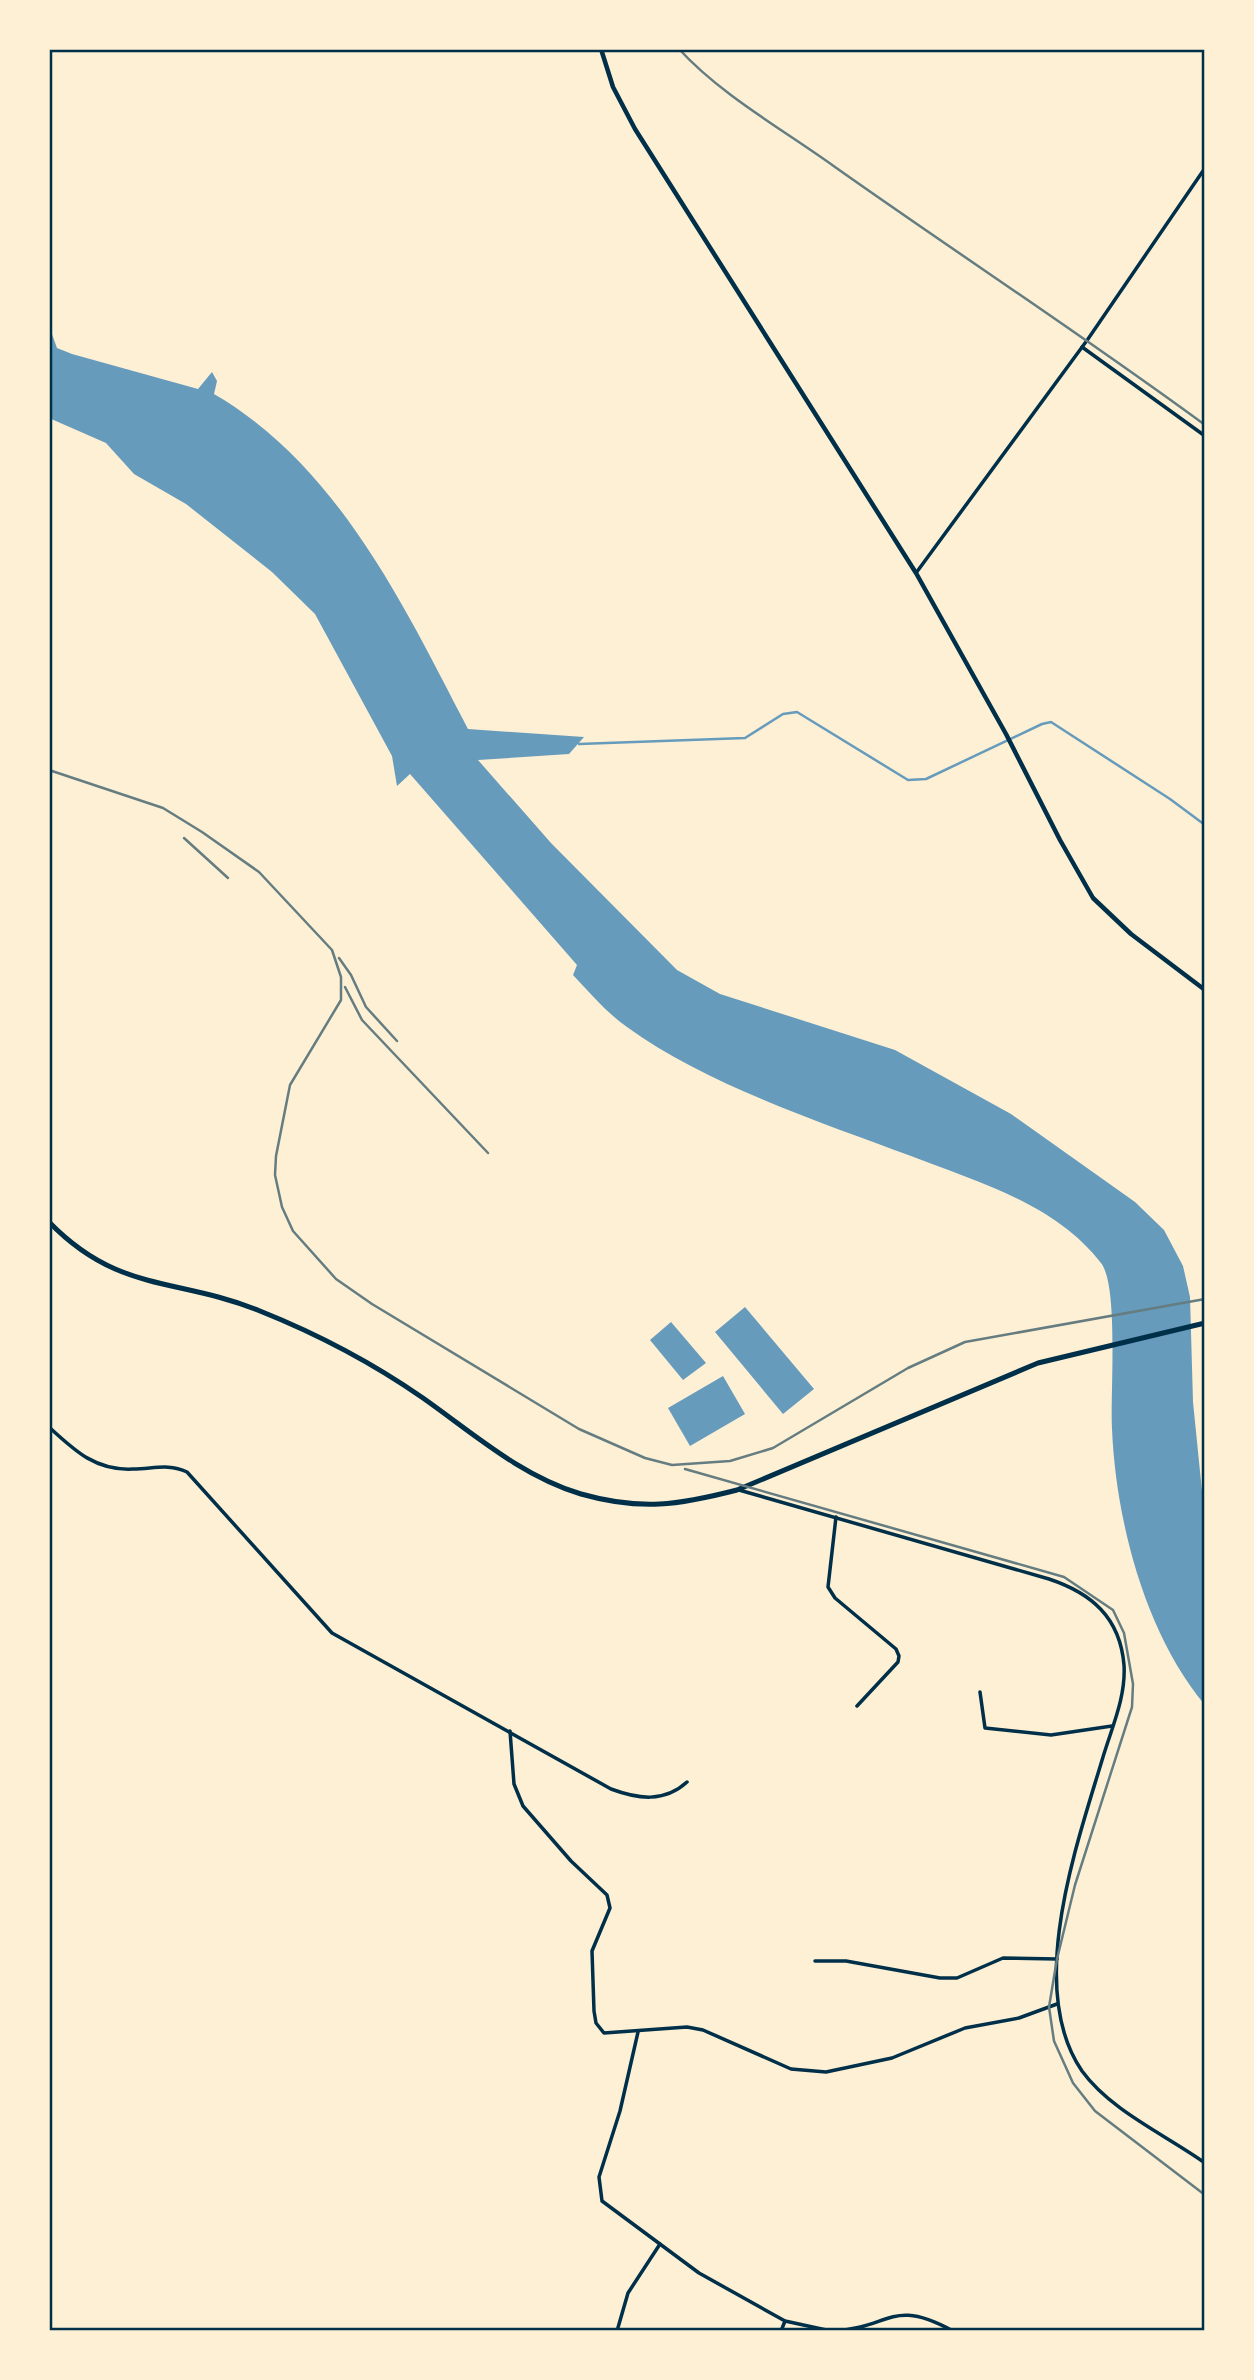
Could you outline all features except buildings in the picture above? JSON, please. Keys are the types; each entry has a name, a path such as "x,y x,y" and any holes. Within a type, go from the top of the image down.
{"main road":[{"path":"49,1222 86,1255 109,1268 136,1279 240,1304 317,1338 421,1396 511,1461 559,1486 598,1498 665,1506 690,1503 737,1490 1013,1372 1100,1347 1205,1323"}],"street":[{"path":"601,49 613,87 635,129 916,573 1093,898 1112,919 1205,990"},
{"path":"916,573 1082,347 1205,169"},
{"path":"1082,347 1205,436"},
{"path":"49,1427 93,1464 133,1469 169,1465 187,1472 332,1633 611,1789 635,1798 668,1795 687,1782"},
{"path":"737,1490 1049,1579 1078,1589 1092,1599 1116,1635 1124,1661 1121,1702 1079,1838 1057,1959 1057,2004 1070,2049 1083,2072 1131,2114 1205,2163"},
{"path":"835,1517 828,1587 835,1598 896,1648 899,1656 898,1662 856,1706"},
{"path":"980,1692 985,1728 1051,1735 1112,1726"},
{"path":"510,1731 514,1784 523,1805 571,1861 607,1895 610,1908 592,1951 596,2023 608,2035 672,2027 695,2029 791,2069 826,2072 892,2058 965,2028 1019,2018 1057,2004"},
{"path":"815,1961 846,1961 940,1978 957,1978 1003,1958 1057,1959"},
{"path":"638,2032 620,2111 599,2177 599,2194 609,2208 699,2273 785,2321 832,2331 848,2330 903,2314 934,2320 953,2331"},
{"path":"617,2331 628,2293 660,2244"},
{"path":"782,2331 785,2321"}],"water":[{"path":"49,326 57,348 72,354 198,389 212,372 217,381 214,394 258,424 297,459 332,499 364,542 419,635 468,729 584,737 569,754 478,760 551,843 677,970 720,994 895,1050 1011,1114 1135,1202 1164,1230 1183,1266 1190,1297 1193,1402 1205,1521 1205,1705 1184,1676 1150,1610 1127,1538 1112,1429 1110,1294 1107,1275 1101,1263 1062,1225 1014,1197 727,1084 657,1047 613,1016 573,975 577,965 410,774 397,786 392,756 315,614 272,572 186,504 134,474 106,443 49,418"},
{"path":"745,1307 814,1389 783,1414 715,1332"},
{"path":"671,1322 706,1363 683,1380 650,1340"},
{"path":"723,1376 745,1414 690,1446 668,1408"}],"waterway":[{"path":"579,744 745,738 783,714 797,712 908,780 926,779 1051,722 1170,799 1205,825"}],"railway":[{"path":"679,49 714,82 754,112 1205,425"},
{"path":"49,770 163,808 202,832 259,872 332,950 341,977 341,1000 290,1085 276,1156 275,1175 282,1207 293,1231 336,1279 372,1304 579,1429 645,1458 672,1465 730,1461 773,1448 908,1368 965,1342 1205,1299"},
{"path":"184,838 228,878"},
{"path":"339,958 351,975 366,1007 397,1041"},
{"path":"345,987 362,1020 488,1153"},
{"path":"685,1469 1064,1577 1113,1610 1124,1633 1133,1684 1132,1707 1075,1885 1057,1959 1049,2007 1054,2041 1073,2083 1095,2111 1205,2195"}]}
